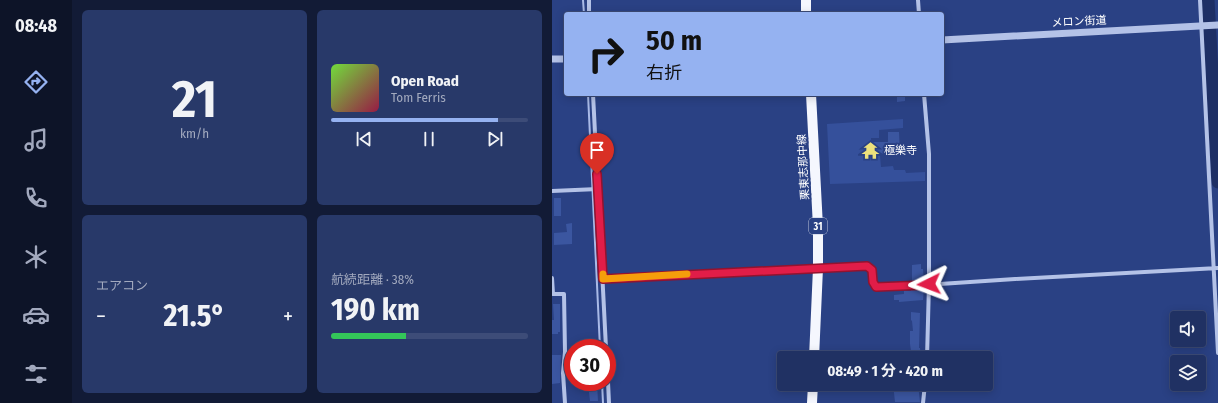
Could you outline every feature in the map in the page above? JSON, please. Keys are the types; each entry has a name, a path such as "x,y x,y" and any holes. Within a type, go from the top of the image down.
{"main road":[{"path":"806,0 806,12"},
{"name":"栗東志那中線","path":"811,96 818,227 818,268 814,351"},
{"path":"812,403 813,391"}],"street":[{"path":"589,0 589,12"},
{"path":"918,0 919,12"},
{"path":"1200,0 1203,26 1216,269 1218,354"},
{"name":"メロン街道","path":"944,40 1217,25"},
{"path":"552,60 564,59"},
{"path":"593,96 596,189 603,279 606,339"},
{"path":"924,96 929,154 927,351"},
{"path":"552,191 596,189"},
{"path":"603,279 867,266 872,270 873,282 876,287 1216,269"},
{"path":"552,278 553,294 564,294 565,352 563,373 565,403"},
{"path":"608,391 609,403"},
{"path":"923,403 924,391"}],"shaded area":[{"path":"903,119 903,128 879,130 879,138 871,138 872,155 880,155 881,167 893,166 894,170 905,170 906,173 925,172 925,181 830,184 827,124"}],"building":[{"path":"897,96 905,96 905,101 897,102"},
{"path":"888,132 899,132 900,153 873,154 873,142 888,142"},
{"path":"554,198 561,198 561,216 554,216"},
{"path":"572,223 572,244 554,245 554,233 567,232 566,224"},
{"path":"921,264 924,282 912,282 912,265"},
{"path":"911,289 924,289 923,300 899,302 899,300 894,300 894,295 904,294 904,291 911,291"},
{"path":"553,304 560,304 560,332 558,332 558,334 552,334 552,320 554,320"},
{"path":"911,312 920,313 919,348 920,351 911,351 910,331 913,331"},
{"path":"552,355 561,355 560,383 552,384"},
{"path":"589,391 597,391 598,401 590,401"},
{"path":"894,391 919,391 920,402 895,402"}],"waterway":[{"path":"583,0 584,12"},
{"path":"1208,0 1218,182"},
{"path":"588,96 600,339"},
{"path":"602,391 603,403"}],"slow traffic":[{"path":"603,274 603,279 687,274"}],"place":[{"name":"極樂寺","path":"871,150"}],"route":[{"path":"597,174 603,279 867,266 872,270 873,282 876,287 929,284"}]}
